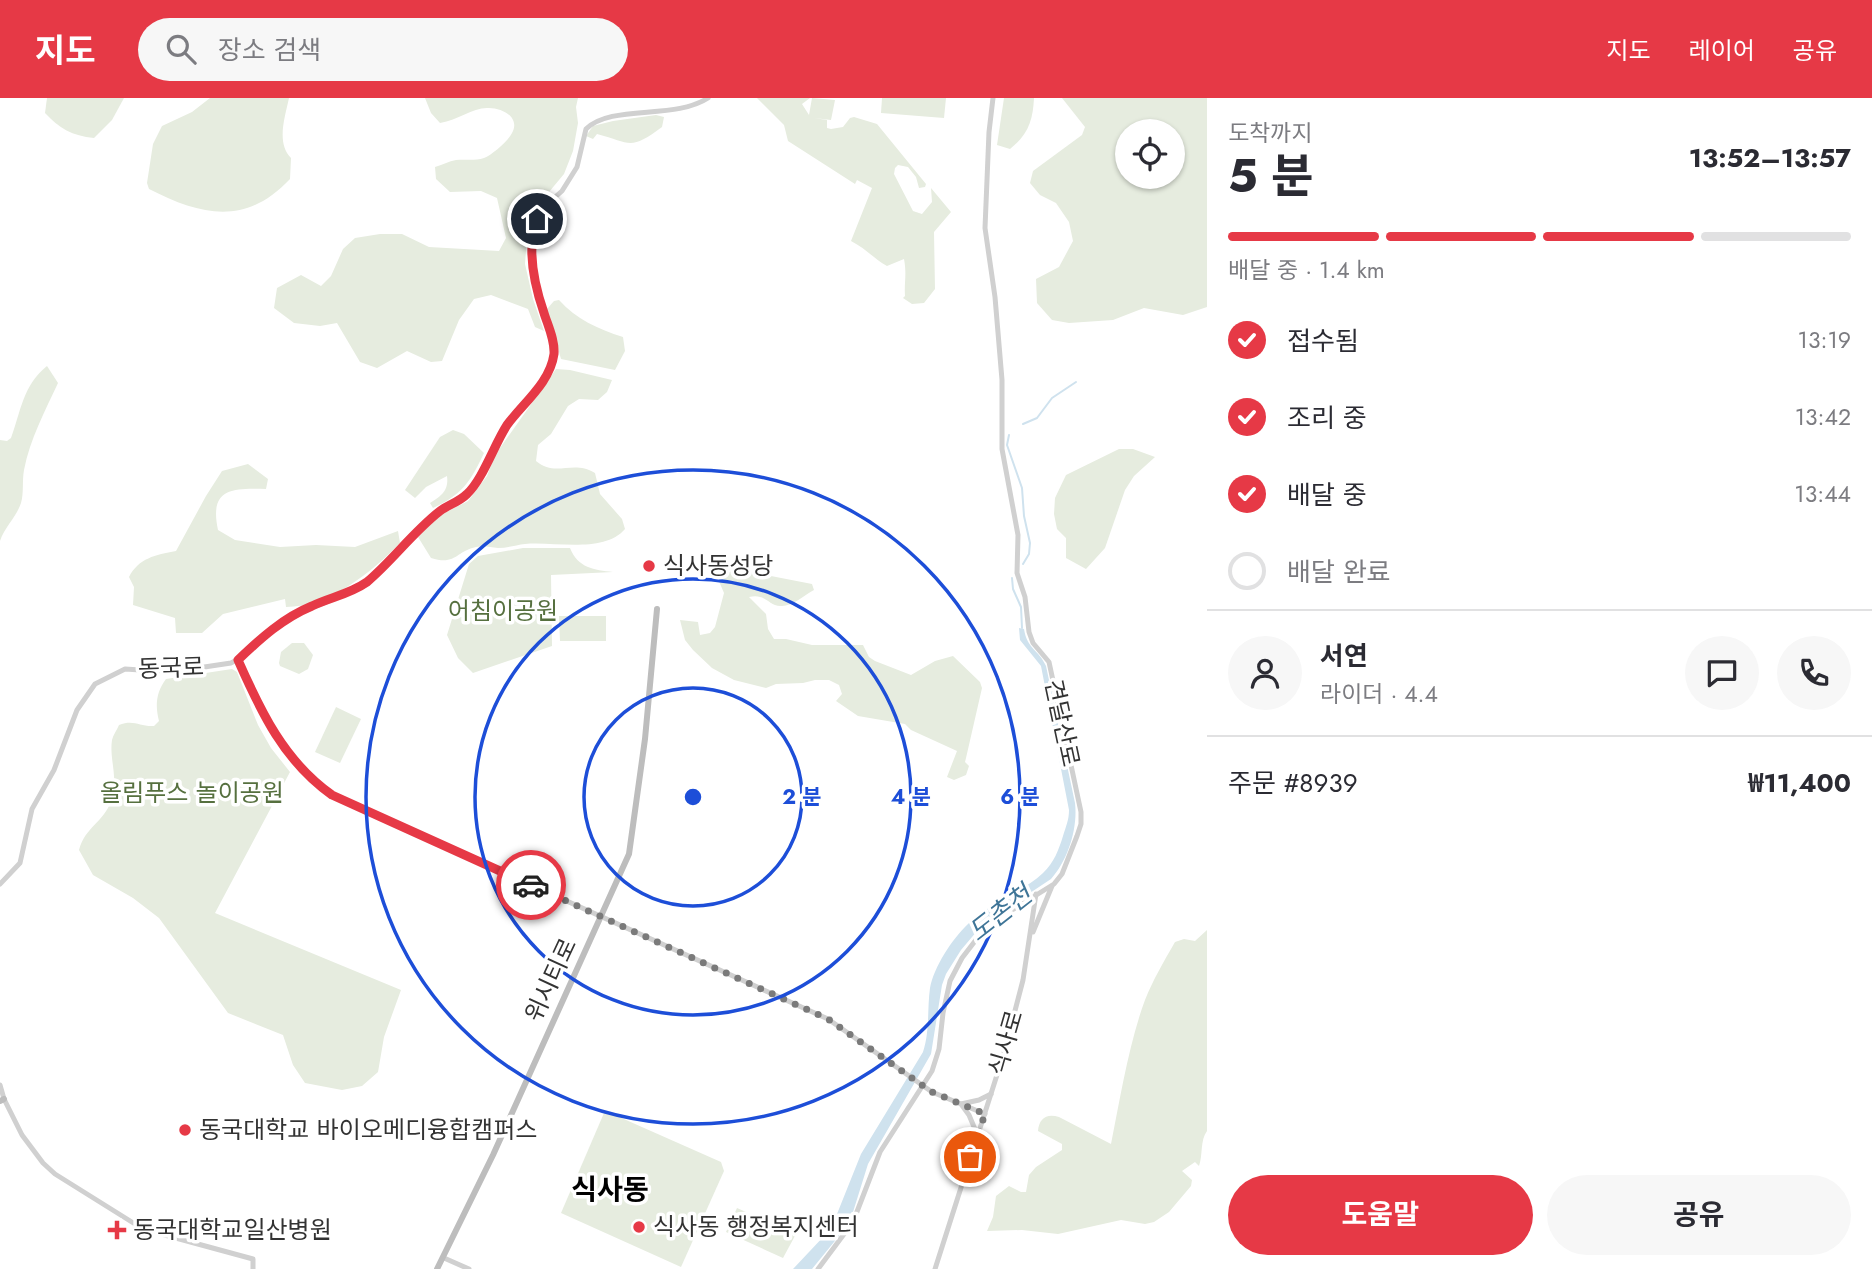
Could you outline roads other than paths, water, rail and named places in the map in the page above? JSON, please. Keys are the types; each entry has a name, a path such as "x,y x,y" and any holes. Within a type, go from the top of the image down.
{"main road":[{"name":"위시티로","path":"437,1269 629,854 645,739 657,609"}],"street":[{"name":"동국로","path":"0,884 20,863 32,809 54,770 77,710 95,684 125,669 171,672 238,660 264,635 285,620 312,606 353,591 367,582 441,510 467,494 478,481 507,425 539,387 554,355 553,342 537,295 531,234 545,205 562,191 577,167 586,129 601,119 685,108 708,98"},
{"name":"견달산로","path":"993,98 985,228 1002,380 1002,449 1018,535 1016,569 1025,597 1030,638 1049,662 1081,819 1080,829 1062,874 1054,884 1031,934"},
{"path":"238,660 255,701 275,735 297,765 325,790 828,1019 932,1092 985,1114"},
{"path":"818,1269 853,1222 880,1152 921,1083 932,1071 937,1059 948,986 962,958 988,926 1054,884"},
{"name":"식사로","path":"935,1269 985,1114 1023,980 1037,894"},
{"path":"0,1085 2,1100 22,1135 55,1174 135,1224 165,1236 253,1259 253,1269"},
{"path":"961,1104 991,1094"},
{"path":"961,1104 977,1134"},
{"path":"444,1258 469,1269"}],"water":[{"path":"1019,628 1024,629 1030,645 1046,666 1075,803 1075,823 1070,843 1062,863 1051,879 983,924 961,950 942,985 931,1054 868,1164 853,1212 843,1231 812,1269 793,1269 825,1235 835,1219 861,1154 923,1052 928,1028 930,988 944,954 976,917 1043,873 1060,846 1069,810 1041,666 1020,640"}],"waterway":[{"name":"도촌천","path":"1023,424 1037,418 1052,398 1076,382"},
{"name":"도촌천","path":"1009,435 1007,445 1022,488 1030,543 1029,554 1023,564"},
{"name":"도촌천","path":"1012,578 1013,589 1021,607 1022,628"}],"place":[{"name":"식사동성당","path":"649,566"},
{"name":"동국대학교 바이오메디융합캠퍼스","path":"185,1130"},
{"name":"식사동 행정복지센터","path":"639,1227"},
{"name":"동국대학교일산병원","path":"117,1230"}],"district":[{"name":"식사동","path":"610,1189"}],"park label":[{"name":"어침이공원","path":"503,611"},
{"name":"올림푸스 놀이공원","path":"192,793"}]}
